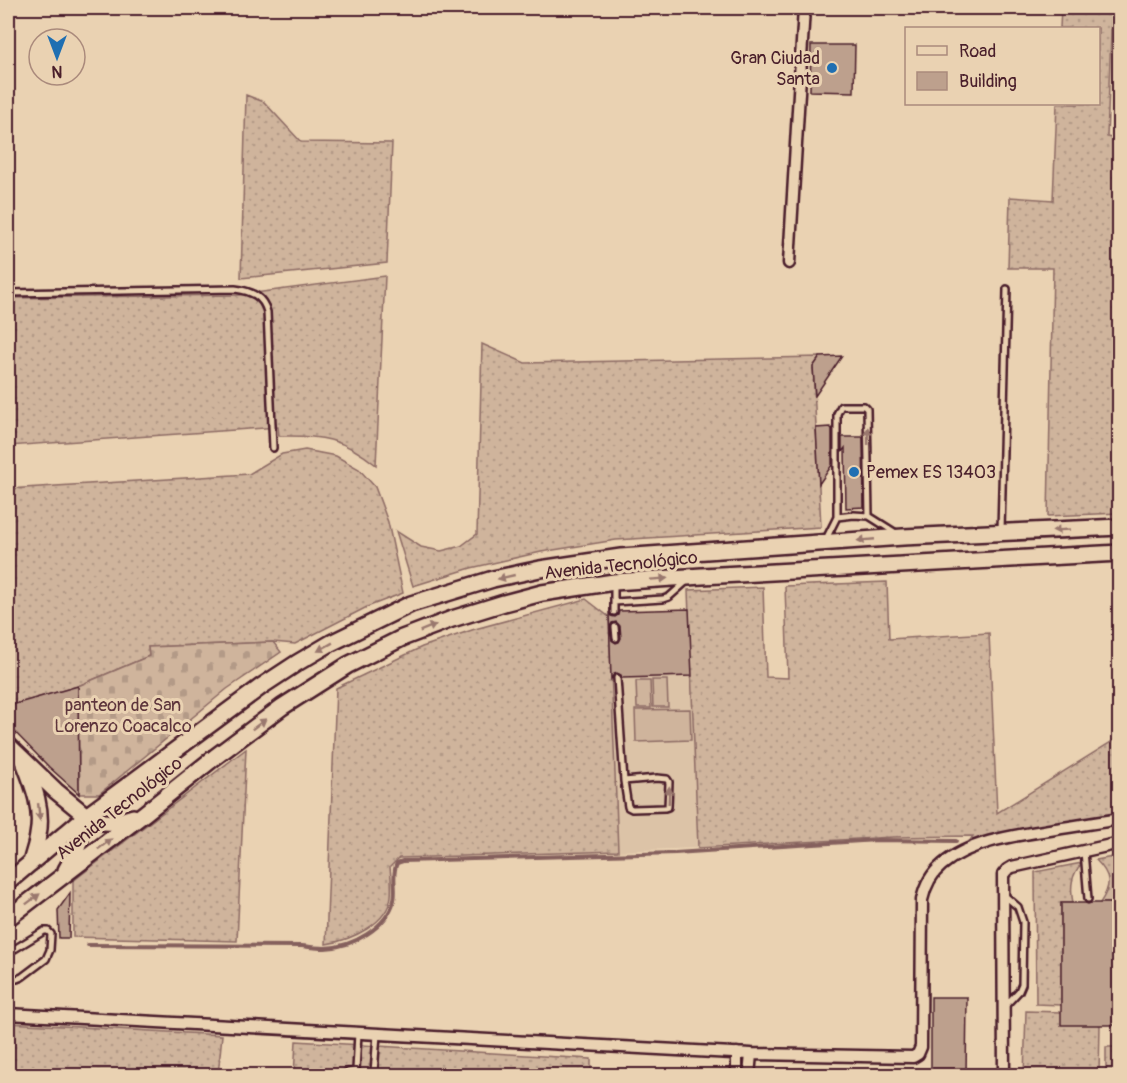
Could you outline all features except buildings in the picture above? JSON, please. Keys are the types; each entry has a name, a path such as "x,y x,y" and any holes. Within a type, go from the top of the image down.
{"main road":[{"name":"Avenida Tecnológico","path":"8,882 85,817 262,686 331,644 411,604 493,579 580,562 621,557 903,537 1119,527"},
{"name":"Avenida Tecnológico","path":"8,918 214,757 282,707 348,665 402,638 452,618 542,593 614,582 1119,553"},
{"path":"8,745 85,817 96,822 113,822 145,813"},
{"path":"24,761 35,791 39,816 38,835 31,863"},
{"path":"58,879 75,854 81,839 85,817"}],"street":[{"path":"789,263 804,8"},
{"path":"8,1014 751,1054 913,1057 918,1054 921,1047 922,900 924,887 932,875 942,864 961,853 1003,838 1119,819"},
{"path":"1004,1076 1003,876 1012,867 1119,843"},
{"path":"737,1053 737,1076"},
{"path":"749,1076 751,1054"}],"lane":[{"path":"8,294 235,289 256,294 262,300 267,312 273,448"},
{"path":"1001,533 1007,289"},
{"path":"824,544 837,517 837,414 841,406 864,406 867,409 869,516"},
{"path":"837,517 869,516 903,537"},
{"path":"614,602 663,599 669,597 692,577"},
{"path":"614,582 614,612"},
{"path":"615,627 616,638"},
{"path":"617,678 624,781 628,807 668,807 669,782 667,779 657,777 624,781"},
{"path":"8,796 8,819"},
{"path":"1084,851 1088,899"},
{"path":"1003,894 1018,907 1023,922 1022,984 1018,992 1003,1007"},
{"path":"8,953 44,931 51,934 50,950 46,959 22,977 8,979"},
{"path":"341,1076 356,1070 358,1033"},
{"path":"377,1035 374,1072 381,1076"}],"shaded area":[{"path":"689,609 698,848 618,851 609,612"}],"green space":[{"path":"1061,8 1112,8 1107,137 1120,140 1120,513 1048,516 1053,268 1008,268 1010,197 1053,200 1057,105 1100,105 1100,27 1060,27"},
{"path":"246,95 264,102 301,142 392,143 387,263 241,278"},
{"path":"385,276 376,465 353,449 330,440 307,436 279,436 278,427 8,446 8,298 239,295"},
{"path":"482,344 525,363 820,357 813,367 821,527 616,540 541,552 471,568 413,586 396,531 421,547 441,551 461,546 477,534"},
{"path":"305,450 336,456 359,469 375,487 388,522 403,593 367,607 295,644 273,642 148,647 149,656 78,686 8,706 8,489 249,474 282,454"},
{"path":"887,582 889,639 989,633 997,813 1119,737 1119,814 1033,827 969,842 973,836 893,837 698,848 688,590 763,587 766,677 788,678 785,586"},
{"path":"586,599 609,617 618,851 399,858 390,867 391,896 383,915 367,929 346,939 326,944 336,688 422,647 475,629"},
{"name":"panteon de San Lorenzo Coacalco","path":"273,642 281,652 227,689 99,794 79,794 78,686 149,656 148,647"},
{"path":"652,680 667,680 668,707 653,707"},
{"path":"636,681 650,681 651,708 637,708"},
{"path":"690,709 691,740 636,742 635,710"},
{"path":"246,749 237,941 73,937 73,881"},
{"path":"1119,856 1119,903 1100,903 1107,891 1108,880 1105,871 1096,860"},
{"path":"1082,863 1072,882 1073,903 1061,903 1061,1005 1036,1004 1035,872"},
{"path":"1026,1011 1061,1012 1100,1025 1099,1075 1024,1076"},
{"path":"8,1023 222,1035 218,1075 8,1075"},
{"path":"296,1041 591,1059 591,1075 294,1076"},
{"path":"1106,1047 1119,1047 1119,1075 1106,1075"}],"waterway":[{"path":"88,945 335,947 357,940 384,919 394,900 395,868 397,863 403,861 675,853 877,840 956,841"}],"place":[{"name":"Gran Ciudad Santa","path":"832,68"},
{"name":"Pemex ES 13403","path":"854,472"}]}
